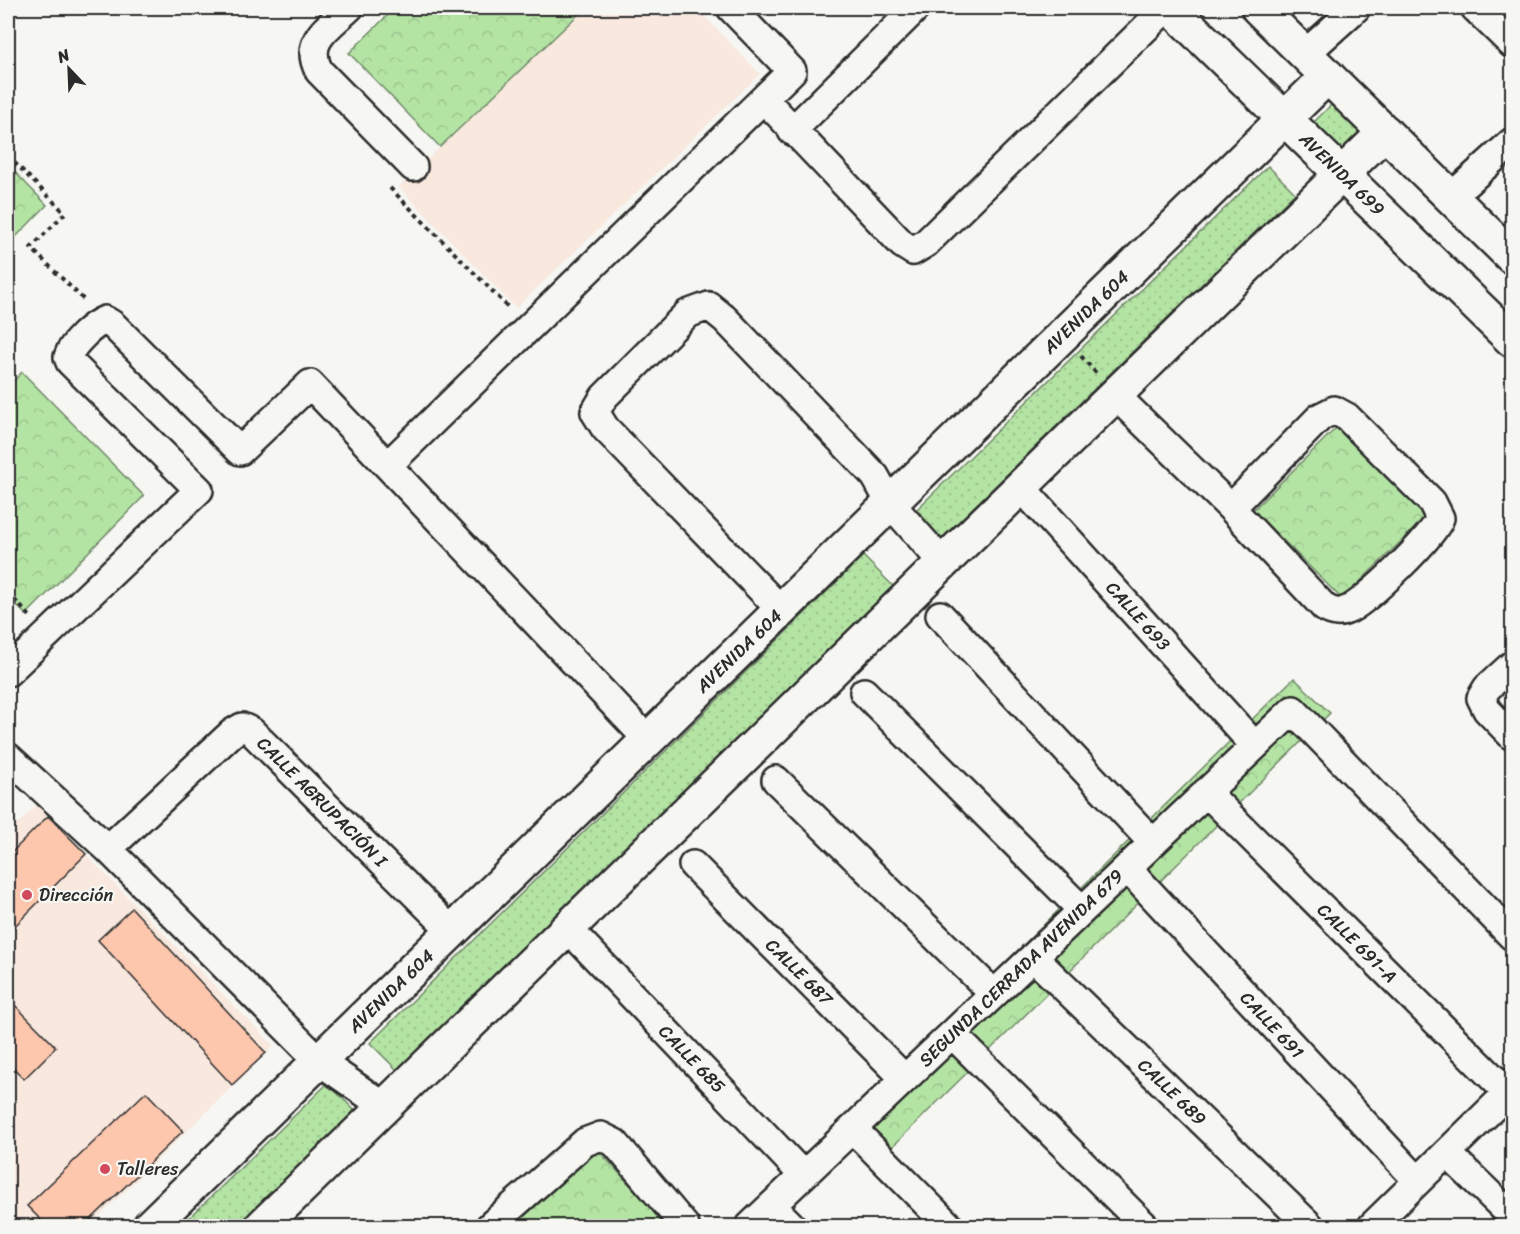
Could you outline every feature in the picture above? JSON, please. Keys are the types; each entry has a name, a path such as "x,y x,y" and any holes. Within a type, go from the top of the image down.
{"street":[{"path":"349,8 315,43 312,52 314,62 319,71 413,167"},
{"path":"388,465 792,71 731,8"},
{"path":"792,131 916,8"},
{"path":"764,99 792,131 907,249 913,250 926,243 1166,8"},
{"name":"AVENIDA 699","path":"1171,8 1512,340"},
{"path":"1257,8 1512,256"},
{"name":"AVENIDA 604","path":"150,1227 1285,118 1317,65 1356,8"},
{"path":"1475,8 1512,44"},
{"path":"262,1227 1385,132"},
{"path":"1451,196 1512,142"},
{"path":"781,610 605,428 595,412 604,398 687,314 708,306 717,311 875,476 890,503 943,562"},
{"path":"8,672 199,490 70,362 71,350 95,326 105,320 240,451 310,384 648,740"},
{"path":"1114,395 1231,508 1325,608 1340,613 1357,605 1432,535 1440,518 1432,502 1347,417 1334,410 1320,417 1231,508"},
{"name":"CALLE 693","path":"1021,487 1255,746"},
{"path":"940,615 1153,843"},
{"path":"1512,665 1487,688 1481,698 1487,710 1512,736"},
{"path":"864,692 1082,910"},
{"name":"SEGUNDA CERRADA AVENIDA 679","path":"750,1227 1293,710 1512,936"},
{"name":"CALLE AGRUPACIÓN I","path":"108,849 232,733 242,727 251,731 452,931"},
{"path":"11,768 108,849 319,1061 385,1107"},
{"path":"776,780 994,994"},
{"name":"CALLE 691-A","path":"1206,792 1510,1091"},
{"name":"CALLE 687","path":"693,865 905,1079"},
{"name":"CALLE 691","path":"1127,868 1418,1181"},
{"name":"CALLE 685","path":"581,942 803,1176"},
{"name":"CALLE 689","path":"1033,957 1310,1227"},
{"path":"952,1034 1145,1227"},
{"path":"1372,1227 1510,1091"},
{"path":"853,1129 949,1227"},
{"path":"490,1227 585,1142 601,1136 615,1143 685,1227"},
{"path":"1447,1153 1512,1216"},
{"path":"772,1206 792,1227"}],"path":[{"path":"8,156 65,213 31,248 105,320"},
{"path":"390,188 529,328"},
{"path":"1063,334 1114,395"}],"shaded area":[{"path":"585,8 696,8 760,74 516,308 399,187"},
{"path":"37,805 274,1046 89,1226 23,1226 8,1210 8,833"}],"green space":[{"path":"395,8 585,8 440,147 349,53"},
{"path":"1332,104 1360,131 1333,158 1305,131"},
{"path":"8,165 47,205 8,245"},
{"path":"1268,166 1295,193 940,540 913,513"},
{"path":"22,372 144,496 26,615 8,597 8,387"},
{"path":"1339,425 1428,515 1342,599 1253,510"},
{"path":"863,556 896,589 403,1076 370,1043"},
{"path":"1294,678 1330,713 888,1151 852,1114"},
{"path":"328,1083 357,1113 241,1226 181,1226"},
{"path":"597,1149 667,1225 513,1226"}],"building":[{"name":"Dirección","path":"48,816 86,854 8,933 8,856"},
{"path":"132,908 266,1053 232,1085 98,940"},
{"path":"8,998 56,1047 24,1079 8,1062"},
{"name":"Talleres","path":"146,1092 183,1131 84,1226 47,1226 27,1206"}],"place":[{"name":"Dirección","path":"27,895"},
{"name":"Talleres","path":"105,1169"}]}
